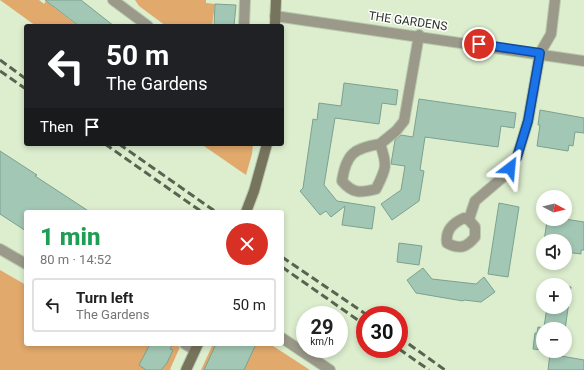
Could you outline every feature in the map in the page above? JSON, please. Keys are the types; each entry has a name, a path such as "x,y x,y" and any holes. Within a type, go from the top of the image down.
{"street":[{"path":"113,0 145,24"},
{"path":"244,24 245,0"},
{"path":"275,24 276,0"},
{"path":"469,220 475,201 502,178 517,157 528,121 540,53 551,34 555,0"},
{"name":"THE GARDENS","path":"275,16 584,60"},
{"path":"380,144 385,156 385,171 376,190 364,193 349,189 342,181 343,170 349,157 361,148 380,144 396,131 404,121 419,36"},
{"path":"247,210 254,191 265,146"},
{"path":"0,249 24,263"},
{"path":"284,339 330,370"},
{"path":"186,370 197,347"}],"shaded area":[{"path":"0,0 39,0 44,4 46,1 75,24 33,24"},
{"path":"135,0 206,0 206,3 215,4 212,24 163,24 139,6"},
{"path":"204,146 253,146 246,175"},
{"path":"0,270 24,284 24,346 180,347 170,370 0,370"},
{"path":"212,346 273,346 310,370 201,370"}],"building":[{"path":"45,0 81,0 111,24 76,24"},
{"path":"215,4 236,5 234,24 214,24"},
{"path":"344,83 398,90 396,105 382,103 379,124 335,118 324,185 337,201 375,207 372,229 342,225 345,206 331,217 326,211 320,215 300,191 303,188 313,119 317,120 319,103 341,106"},
{"path":"419,99 516,113 514,128 501,126 498,147 425,137 420,170 424,171 419,201 392,220 381,204 401,190 405,166 391,164 395,140 401,135 413,137"},
{"path":"540,110 584,118 584,133 575,132 573,146 569,145 568,151 537,146 540,125 538,125"},
{"path":"0,151 87,210 24,210 24,230 0,214"},
{"path":"499,203 519,207 508,277 488,274"},
{"path":"572,220 584,222 584,250 581,250 581,254 572,253 572,234 545,234 546,226 572,226"},
{"path":"399,243 422,246 419,265 397,262"},
{"path":"423,268 432,279 476,284 484,277 495,292 481,302 463,301 416,293 407,280"},
{"path":"546,314 567,314 566,322 545,322"},
{"path":"536,333 536,349 533,349"},
{"path":"149,346 172,346 170,349 173,350 167,363 161,370 146,370 139,365"},
{"path":"215,346 255,346 244,370 204,370"},
{"path":"550,358 572,358 584,360 584,370 548,370"}],"railway":[{"path":"0,60 24,78"},
{"path":"0,71 24,88"},
{"path":"108,146 199,210"},
{"path":"122,146 213,210"},
{"path":"284,258 356,307"},
{"path":"284,268 356,319"},
{"path":"408,343 445,370"},
{"path":"408,355 429,370"}],"route":[{"path":"479,44 540,53 528,121 517,157 510,168"}]}
